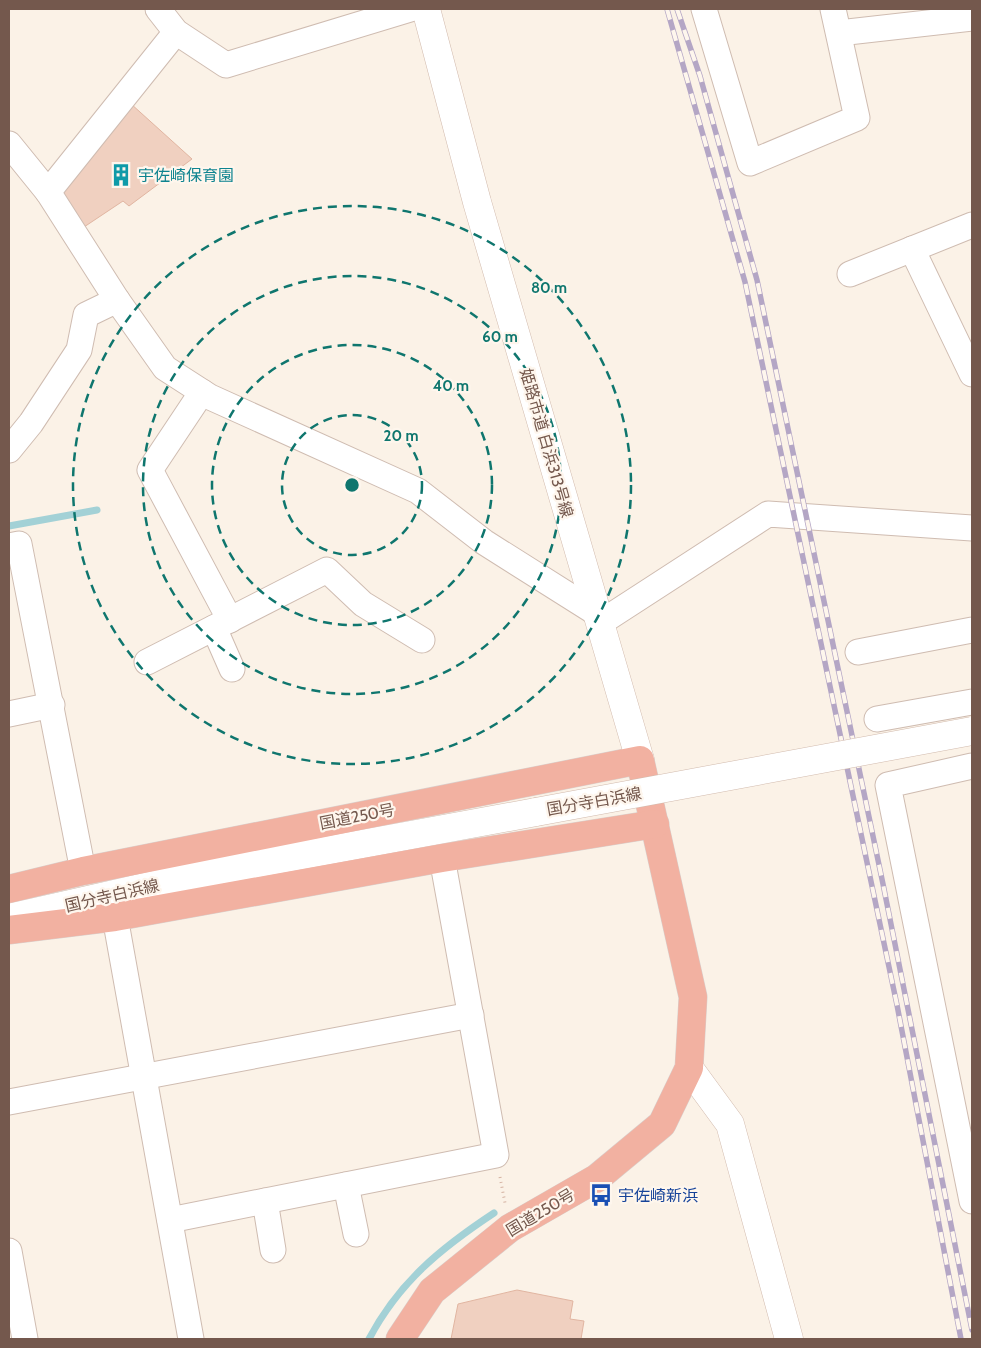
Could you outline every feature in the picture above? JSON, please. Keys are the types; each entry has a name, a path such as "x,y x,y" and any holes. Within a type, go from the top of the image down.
{"highway":[{"name":"国道250号","path":"9,889 83,871 640,760 693,997 689,1068 662,1124 597,1178 510,1228 432,1291 400,1339"},
{"path":"9,930 115,917 442,858 655,824"}],"main road":[{"name":"姫路市道 白浜313号線","path":"426,9 477,202 640,760"},
{"name":"国分寺白浜線","path":"9,901 216,871 972,731"},
{"name":"国分寺白浜線","path":"9,918 216,871"},
{"path":"689,1068 730,1124 789,1339"}],"street":[{"path":"158,9 176,32 226,65 410,9"},
{"path":"704,9 750,163 857,118 833,9"},
{"path":"839,33 972,18"},
{"path":"48,192 176,32"},
{"path":"9,144 48,192 117,300 165,368 202,392 418,491 484,542 599,619 768,514 972,528"},
{"path":"850,274 972,225"},
{"path":"912,249 972,374"},
{"path":"9,450 12,449 79,350 86,315 117,300"},
{"path":"202,392 150,470 222,624 232,669"},
{"path":"9,546 20,544 83,871"},
{"path":"147,662 327,570 363,604 422,640"},
{"path":"858,652 972,630"},
{"path":"877,719 972,702"},
{"path":"9,714 52,705"},
{"path":"972,766 888,785 972,1201"},
{"path":"170,1220 496,1154 442,858"},
{"path":"115,917 191,1339"},
{"path":"9,1102 471,1015"},
{"path":"346,1185 356,1234"},
{"path":"265,1201 273,1250"},
{"path":"9,1250 25,1339"}],"path":[{"path":"496,1154 510,1228"}],"building":[{"name":"宇佐崎保育園","path":"130,103 192,159 129,206 123,201 84,227 58,190"},
{"path":"517,1290 573,1301 570,1319 584,1321 581,1339 451,1339 458,1304"}],"waterway":[{"path":"9,526 97,510"},
{"path":"369,1339 394,1300 408,1283 456,1239 494,1213"}],"railway":[{"path":"667,9 745,282 897,1005 961,1339"},
{"path":"677,9 700,76 757,280 883,884 972,1330"}],"place":[{"name":"宇佐崎保育園","path":"121,175"},
{"name":"宇佐崎新浜","path":"601,1195"}]}
